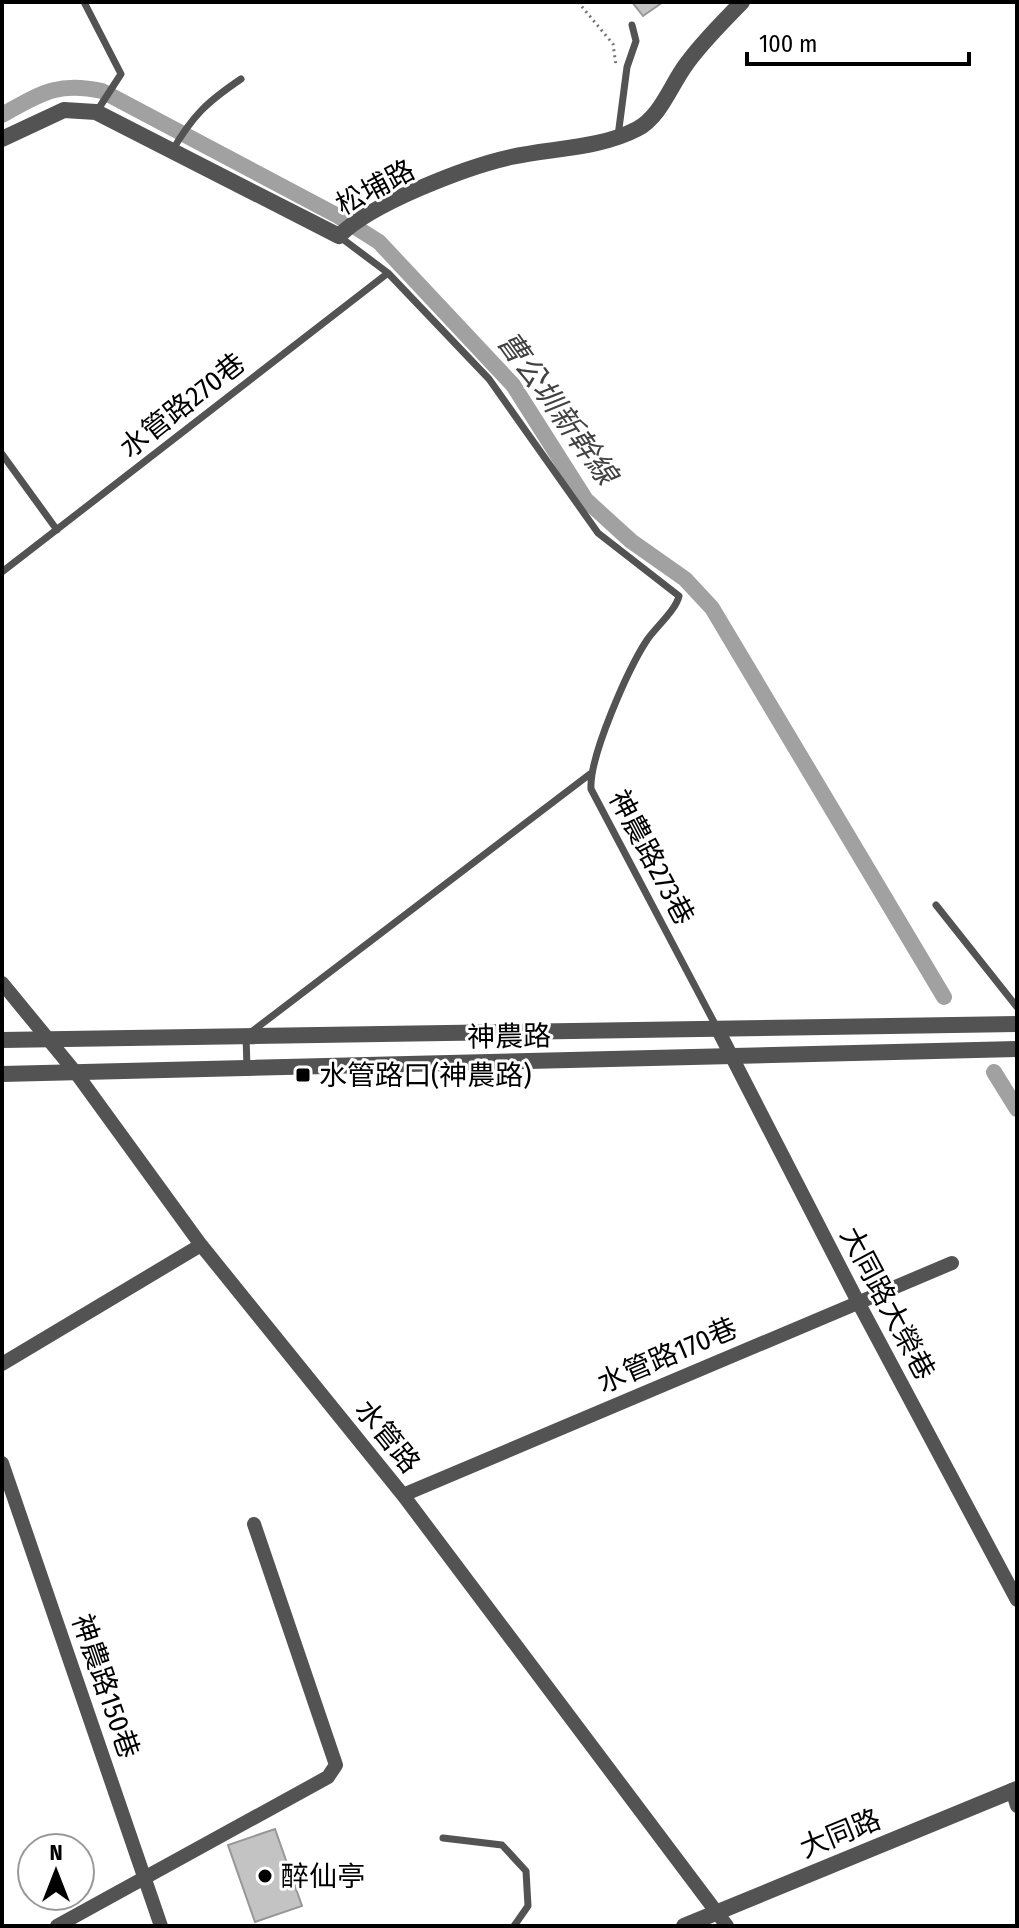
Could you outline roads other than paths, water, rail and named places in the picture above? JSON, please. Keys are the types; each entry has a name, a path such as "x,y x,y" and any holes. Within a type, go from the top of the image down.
{"street":[{"name":"松埔路","path":"98,109 340,234 367,215 418,190 508,158 618,136 638,129 653,116 684,68 742,2"},
{"path":"2,139 64,110 98,109"},
{"name":"水管路","path":"2,983 76,1073 201,1245 403,1495 727,1926"},
{"name":"神農路","path":"2,1040 1017,1024"},
{"name":"大同路大榮巷","path":"717,1028 1017,1600"},
{"name":"神農路","path":"2,1074 1017,1049"},
{"path":"2,1364 201,1245"},
{"name":"水管路170巷","path":"403,1495 952,1263"},
{"name":"神農路150巷","path":"2,1463 161,1926"},
{"path":"57,1926 143,1875 328,1777 336,1765 254,1524"},
{"name":"大同路","path":"684,1926 1015,1795"}],"lane":[{"path":"84,2 121,74 118,83 98,109"},
{"path":"618,136 627,67 636,41 632,25"},
{"path":"174,149 190,120 203,105 241,79"},
{"name":"神農路273巷","path":"340,234 388,273 489,379 598,533 679,596 629,672 590,774 596,801 717,1028"},
{"name":"水管路270巷","path":"2,572 388,273"},
{"path":"2,454 57,530"},
{"path":"247,1068 246,1036 590,774"},
{"path":"936,905 1017,1007"},
{"path":"443,1838 502,1845 526,1871 528,1906 514,1926"}],"waterway":[{"name":"曹公圳新幹線","path":"2,115 49,91 73,88 102,91 338,216 379,242 513,385 586,500 631,541 685,579 712,608 944,997"},
{"name":"曹公圳新幹線","path":"994,1072 1017,1109"}],"place":[{"name":"水管路口(神農路)","path":"303,1075"},
{"name":"醉仙亭","path":"265,1876"}]}
